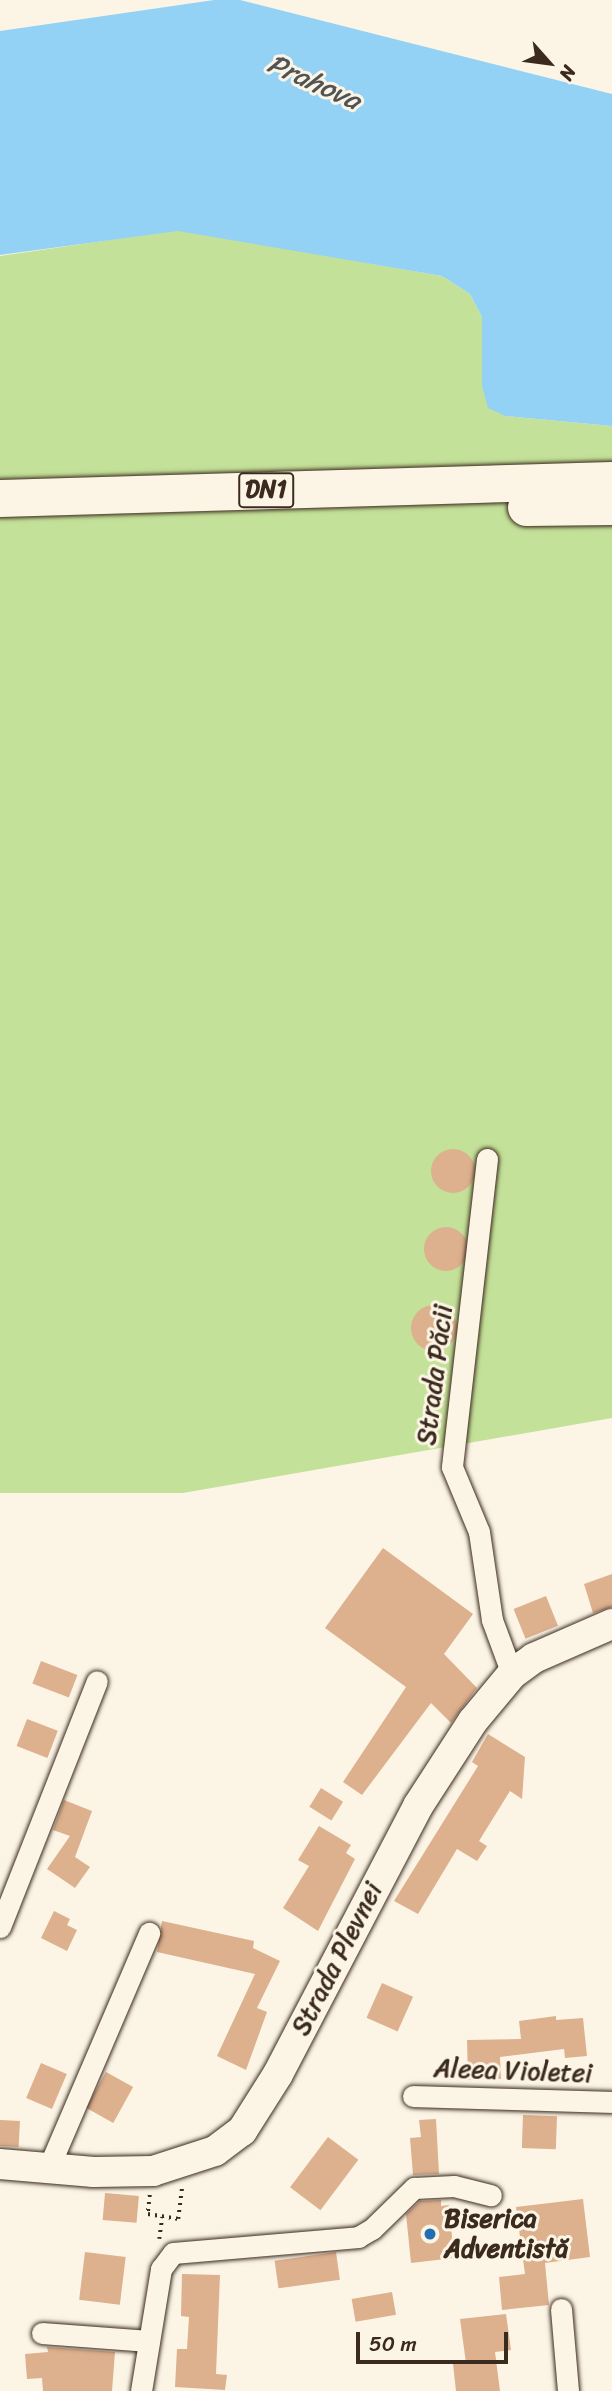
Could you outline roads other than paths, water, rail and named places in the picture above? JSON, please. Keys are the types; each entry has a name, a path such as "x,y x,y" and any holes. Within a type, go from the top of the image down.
{"highway":[{"name":"DN1","path":"0,498 612,480"},
{"name":"DN1","path":"0,521 612,506"}],"main road":[{"name":"Strada Plevnei","path":"0,2164 48,2169 153,2171 215,2151 242,2131 278,2074 418,1806 473,1721 512,1674 554,1647 612,1624"}],"street":[{"name":"Strada Păcii","path":"487,1159 452,1467 479,1532 492,1620 512,1674"},
{"path":"0,1927 97,1681"},
{"path":"48,2169 149,1933"},
{"name":"Aleea Violetei","path":"413,2096 612,2102"},
{"path":"141,2391 161,2269 173,2253 358,2237 372,2230 414,2188 454,2186 491,2195"},
{"path":"561,2309 568,2391"},
{"path":"42,2333 149,2341"}],"water":[{"name":"Prahova","path":"214,0 240,0 612,94 612,426 505,416 488,408 482,386 482,317 470,294 442,276 178,231 0,255 0,31"}],"place":[{"name":"Biserica Adventistă","path":"430,2234"}]}
